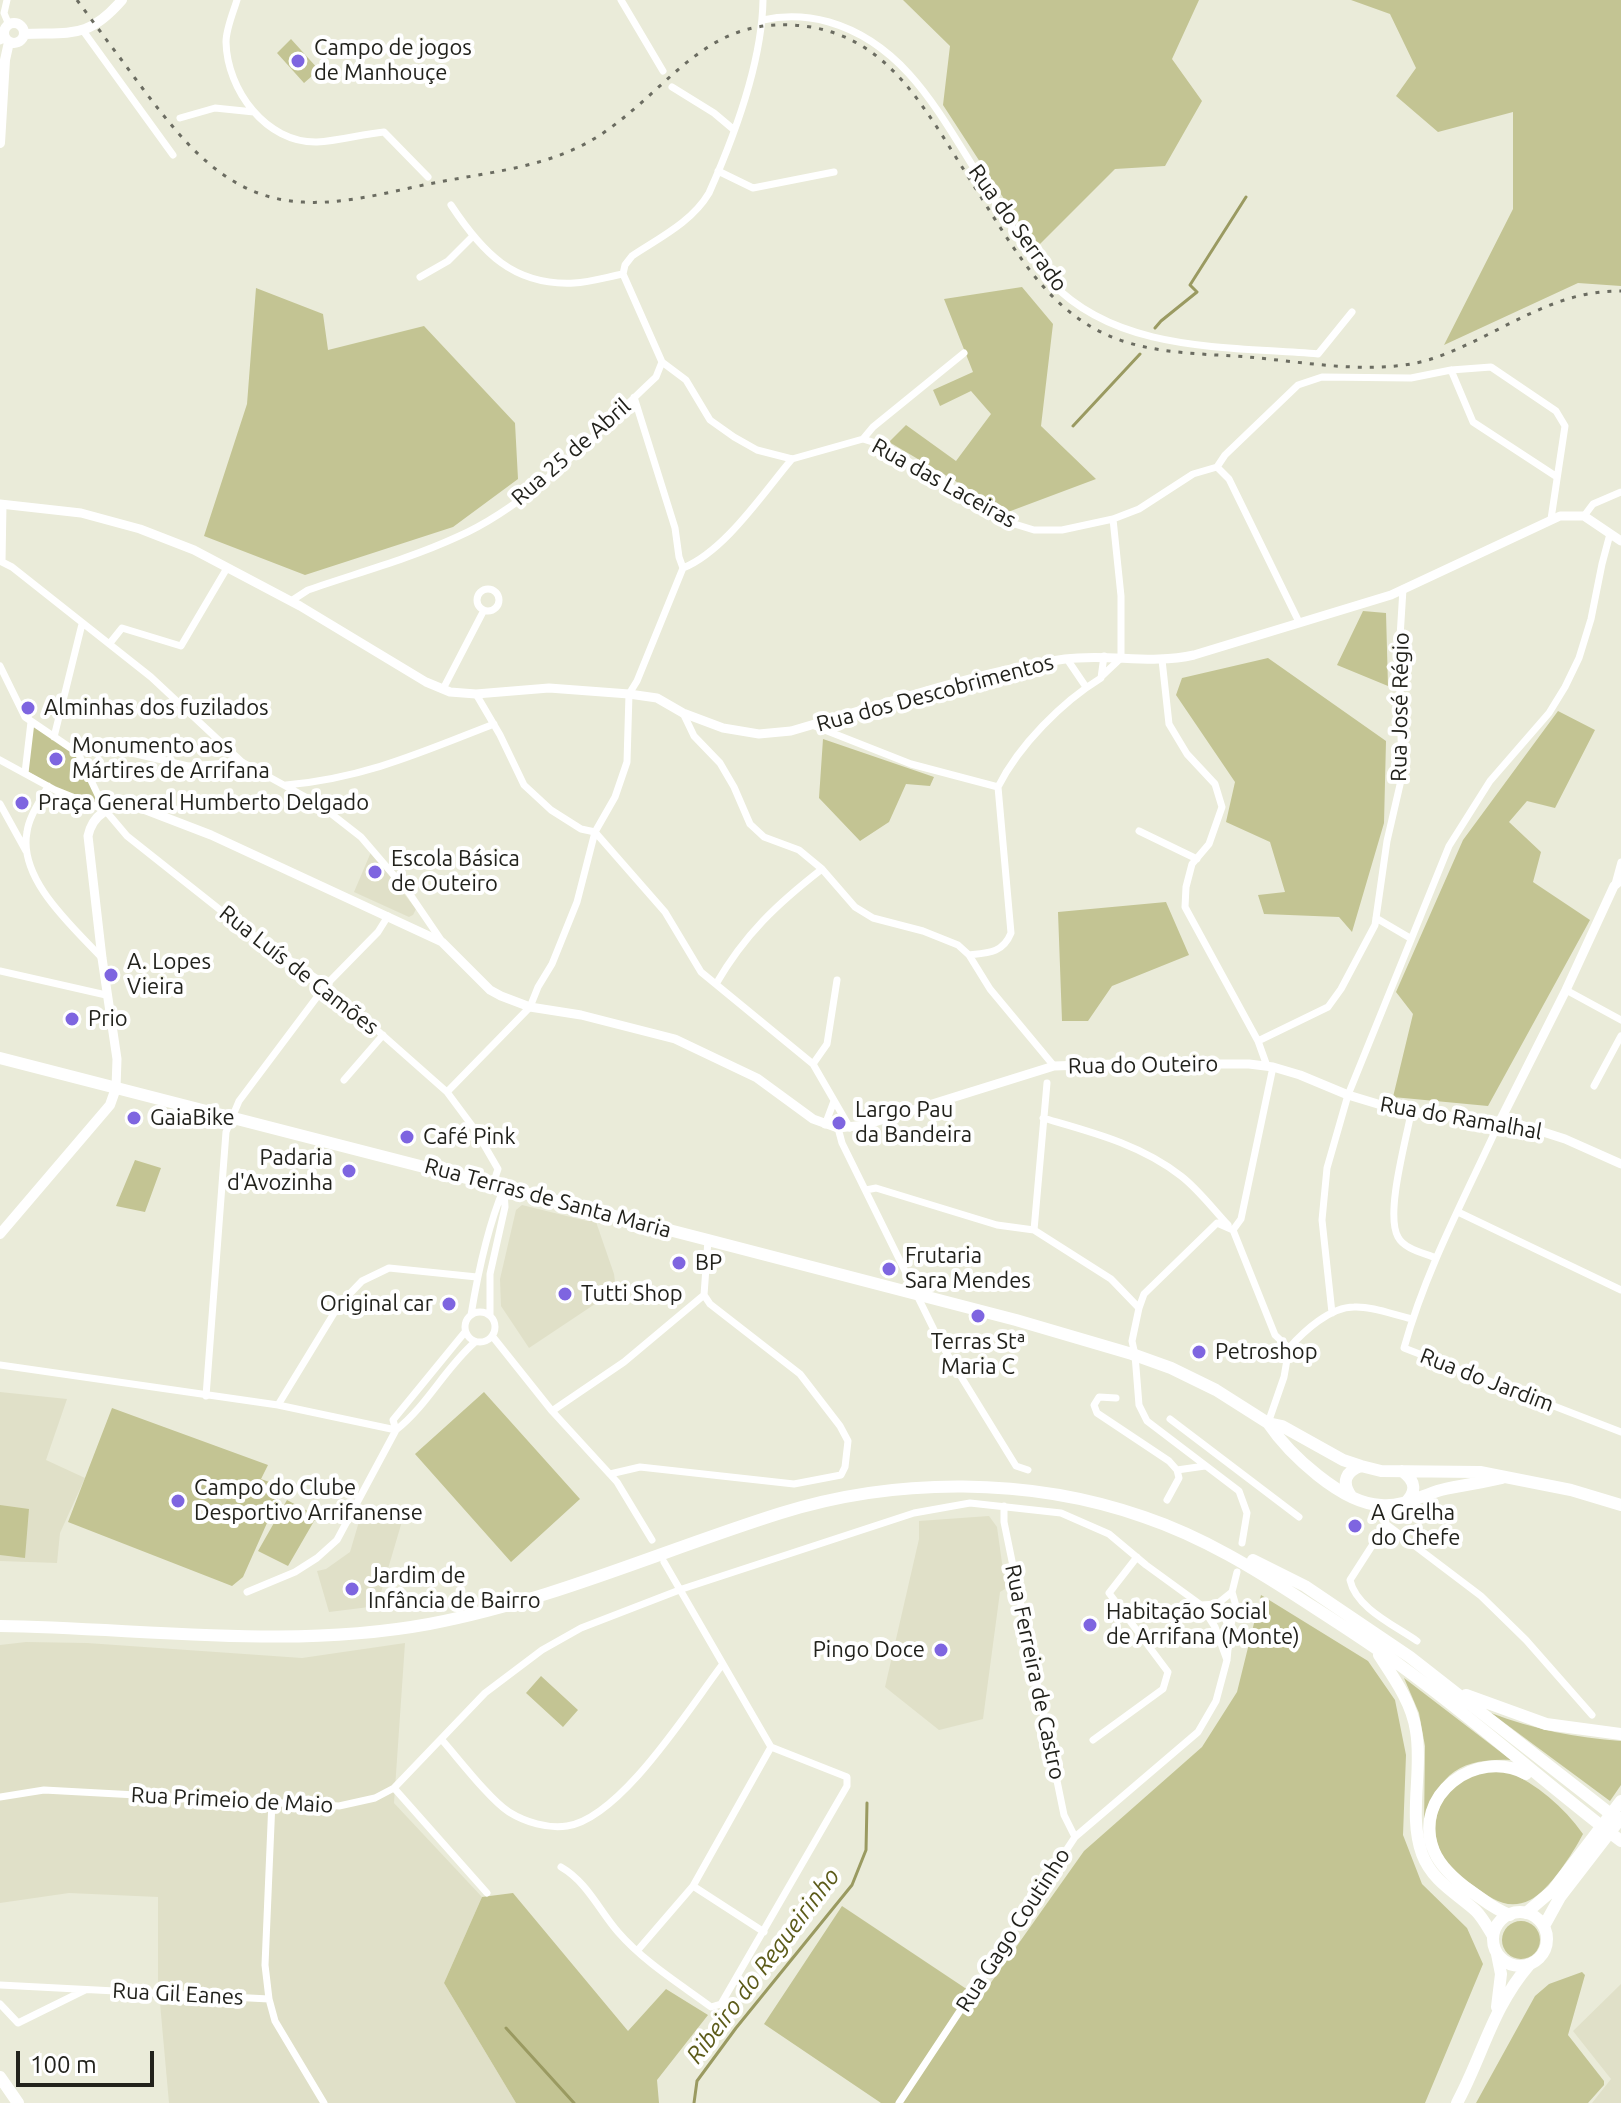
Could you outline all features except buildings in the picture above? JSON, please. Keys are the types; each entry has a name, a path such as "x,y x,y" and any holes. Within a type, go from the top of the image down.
{"main road":[{"path":"24,34 84,32 105,19 122,0"},
{"path":"0,143 6,29 9,25 19,25 24,34"},
{"path":"5,39 19,42 24,34"},
{"name":"Rua Terras de Santa Maria","path":"0,1058 900,1290 1135,1355 1216,1390 1268,1423"},
{"path":"0,1234 110,1105 116,1088"},
{"path":"1268,1423 1282,1426 1343,1460 1381,1471 1480,1472 1571,1490 1621,1505"},
{"path":"1268,1423 1277,1437 1311,1469 1354,1499 1384,1506 1404,1504 1444,1489 1503,1478"},
{"path":"1354,1499 1348,1491 1346,1477 1348,1472 1361,1466"},
{"path":"1402,1471 1413,1481 1414,1491 1404,1504"},
{"path":"0,1620 78,1620 263,1631 312,1630 426,1618 508,1600 833,1491 913,1481 982,1481 1043,1487 1104,1499 1146,1512 1305,1586 1352,1616 1453,1690 1621,1820 1560,1897 1544,1926"},
{"path":"0,1626 289,1637 371,1632 429,1624 590,1581 783,1512 835,1499 913,1488 982,1488 1027,1492 1103,1505 1145,1517 1224,1548"},
{"path":"1257,1566 1402,1666 1621,1841"},
{"path":"1375,1648 1411,1711 1417,1733 1417,1825 1421,1852 1440,1882 1479,1914 1493,1936 1501,1974 1497,2011"},
{"path":"1453,1690 1546,1724 1621,1734"},
{"path":"1554,1789 1513,1767 1492,1764 1472,1769 1455,1779 1440,1795 1431,1813 1433,1850 1448,1872 1497,1910 1510,1915 1526,1913 1553,1890 1621,1801"},
{"path":"1496,1951 1506,1963 1514,1966 1536,1962 1546,1949 1544,1926 1526,1913"},
{"path":"1493,1936 1499,1923 1510,1915"},
{"path":"1457,2103 1497,2011 1529,1965"},
{"path":"0,2077 18,2103"},
{"path":"0,2088 11,2103"}],"street":[{"path":"7,0 2,13 9,25"},
{"path":"237,0 226,41 235,86 258,118 282,134 315,142 384,132 428,177"},
{"path":"621,0 663,71"},
{"path":"763,0 763,20 748,88 718,171 701,207 632,256 625,265 623,274 662,362 686,380 710,420 757,450 792,459 863,439 873,427 964,353"},
{"name":"Rua do Serrado","path":"763,20 795,17 836,24 863,36 898,61 925,92 1051,282 1072,301 1108,324 1135,333 1191,343 1318,354 1352,312"},
{"path":"84,32 173,155"},
{"path":"672,87 714,113 733,129"},
{"path":"180,118 215,108 254,112"},
{"path":"718,171 753,188 834,172"},
{"path":"451,205 472,237 509,270 546,282 576,283 623,274"},
{"path":"420,277 448,261 472,237"},
{"name":"Rua 25 de Abril","path":"291,601 308,590 459,537 514,504 656,377 662,362"},
{"path":"1551,519 1565,426 1556,411 1491,367 1451,370 1473,422 1557,477"},
{"name":"Rua das Laceiras","path":"863,439 882,445 1008,522 1034,530 1062,530 1113,519 1139,509 1193,474 1217,467 1225,455 1298,385 1311,379 1411,378 1451,370"},
{"path":"447,1092 530,1007 552,964 577,902 595,832 615,797 627,762 629,694 683,568 675,528 634,397"},
{"path":"683,568 698,562 724,538 792,459"},
{"path":"1217,467 1229,479 1299,622"},
{"path":"1621,492 1593,504 1584,516 1621,541"},
{"path":"1,504 1,562 110,643 242,762 320,805 361,837 409,893 442,942 490,990 530,1007 581,1015 675,1039 757,1078 813,1119 825,1125 850,1128"},
{"name":"Rua dos Descobrimentos","path":"1,504 81,513 194,550 291,601 426,682 450,692 476,694 549,688 629,694 657,698 683,713 723,728 759,734 791,731 1012,669 1067,659 1104,656 1162,660 1194,655 1379,599 1551,519 1567,514 1584,516"},
{"path":"969,955 993,953 1006,944 1011,933 998,787 1009,765 1072,696 1101,678 1121,658 1121,596 1113,519"},
{"path":"1332,1313 1322,1220 1327,1168 1348,1095 1449,846 1490,781 1549,713 1579,658 1610,534"},
{"path":"110,643 122,628 181,646 227,568"},
{"name":"Rua José Régio","path":"1258,1041 1328,1007 1375,925 1387,841 1402,776 1399,653 1403,589"},
{"path":"443,689 484,610"},
{"path":"54,737 82,624"},
{"path":"1101,678 1104,656"},
{"path":"1067,659 1086,687"},
{"path":"1162,660 1169,724 1187,754 1215,784 1222,807 1209,844 1192,864 1185,907 1270,1066 1241,1219 1233,1230"},
{"path":"0,666 25,717 78,753 105,810"},
{"path":"476,694 524,785 551,810 581,829 595,832 665,912 701,972 813,1064 850,1128"},
{"path":"683,713 694,736 720,763 750,824 764,837 799,850 822,869 855,907 873,918 923,931 958,945 969,955 990,989 1054,1066"},
{"path":"25,773 31,722"},
{"path":"283,785 326,781 385,767 494,724"},
{"path":"812,725 911,764 998,787"},
{"path":"78,753 106,747 188,766 242,762"},
{"path":"0,760 48,786 105,810"},
{"path":"48,786 27,831 29,868 55,907 102,958"},
{"path":"0,804 27,853"},
{"path":"116,1088 117,1059 87,848 90,825 105,810 123,805 144,807 225,841 442,942"},
{"name":"Rua Luís de Camões","path":"105,810 127,836 243,928 326,985 447,1092 476,1131 498,1169 498,1186"},
{"path":"1139,831 1197,859"},
{"path":"1500,1121 1618,883 1621,862"},
{"path":"716,984 744,939 779,902 822,869"},
{"path":"206,1396 226,1132 230,1117 326,985 378,932 388,916"},
{"path":"1376,918 1410,938"},
{"path":"0,971 106,995"},
{"path":"813,1064 827,1044 837,980"},
{"path":"1566,990 1621,1020"},
{"path":"344,1080 383,1035"},
{"path":"1594,1086 1621,1036"},
{"name":"Rua do Outeiro","path":"850,1128 1054,1066 1221,1063 1270,1066 1300,1075"},
{"name":"Rua do Ramalhal","path":"1300,1075 1348,1095 1411,1113 1500,1121 1558,1136 1621,1164"},
{"path":"1034,1230 1047,1083"},
{"path":"825,1125 834,1101"},
{"path":"1411,1113 1391,1210 1398,1239 1436,1258"},
{"path":"1043,1118 1145,1152 1182,1177 1233,1230 1275,1335 1289,1348"},
{"name":"Rua do Jardim","path":"1500,1121 1436,1258 1404,1348 1621,1432"},
{"path":"838,1128 842,1143 941,1344 1016,1466 1028,1470"},
{"path":"396,1430 393,1420 465,1332 498,1186"},
{"path":"247,1592 295,1572 337,1540 396,1430 408,1421 460,1355 475,1342 485,1342 493,1337 495,1323 490,1315 490,1274 505,1207 498,1186"},
{"path":"866,1190 876,1188 997,1225 1034,1230 1111,1279 1139,1308"},
{"path":"1458,1212 1621,1290"},
{"path":"1233,1230 1217,1223 1144,1294 1132,1341 1139,1405 1147,1421 1239,1491 1247,1513 1242,1543"},
{"path":"610,1474 640,1467 794,1484 841,1475 845,1467 848,1441 814,1390 800,1374 710,1304 704,1295 708,1240"},
{"path":"278,1405 339,1305 351,1291 375,1273 389,1268 477,1277"},
{"path":"900,1290 904,1272"},
{"path":"552,1411 624,1362 704,1295"},
{"path":"1268,1423 1281,1389 1289,1348 1299,1336 1332,1313 1353,1306 1412,1319"},
{"path":"471,1315 481,1312 490,1315"},
{"path":"465,1332 475,1342"},
{"path":"493,1337 552,1411 610,1474 652,1540"},
{"path":"0,1365 278,1405 396,1430"},
{"path":"1116,1398 1099,1397 1094,1405 1097,1413 1169,1461 1177,1470 1179,1478 1167,1500"},
{"path":"1170,1419 1299,1517"},
{"path":"1185,1450 1194,1436"},
{"path":"1177,1470 1205,1466"},
{"name":"Rua Primeio de Maio","path":"0,1797 44,1790 339,1806 375,1798 394,1788 485,1693 542,1650 581,1628 682,1589 914,1513 970,1503 1061,1513 1109,1534 1201,1605"},
{"name":"Rua Ferreira de Castro","path":"1004,1506 1004,1522 1064,1815 1075,1837"},
{"path":"1384,1506 1386,1524 1350,1580 1353,1592 1365,1605 1417,1641"},
{"path":"1386,1524 1481,1596 1526,1640 1592,1715"},
{"path":"1093,1740 1163,1689 1168,1678 1168,1672 1109,1593 1137,1557"},
{"path":"561,1867 576,1876 618,1932 637,1951 711,2007 721,2004 847,1786 847,1777 771,1747 664,1562"},
{"name":"Rua Gago Coutinho","path":"899,2103 1075,1837 1198,1732 1216,1701 1227,1660 1236,1606 1232,1592 1237,1572"},
{"path":"1227,1660 1215,1627 1201,1605 1217,1604 1232,1592"},
{"path":"1217,1604 1230,1628"},
{"path":"442,1740 508,1811 539,1825 569,1826 604,1810 644,1768 722,1665"},
{"path":"637,1951 693,1886 771,1747"},
{"path":"394,1788 487,1893"},
{"path":"272,1801 265,1965 269,1999 275,2021 324,2103"},
{"path":"693,1886 764,1932"},
{"name":"Rua Gil Eanes","path":"0,1985 269,1999"},
{"name":"Rua Gil Eanes","path":"0,2004 18,2023 87,1989"}],"shaded area":[{"name":"Escola Básica de Outeiro","path":"371,852 416,909 413,915 409,917 354,892"},
{"path":"522,1205 587,1221 595,1219 614,1274 616,1290 529,1348 501,1306 500,1279 516,1210"},
{"path":"0,1392 67,1399 46,1460 85,1478 60,1533 57,1563 0,1561"},
{"path":"363,1508 403,1518 377,1606 329,1612 317,1571 326,1569 350,1552"},
{"path":"989,1516 997,1527 1002,1563 1010,1586 1000,1592 983,1719 939,1730 885,1687 919,1539 919,1521"},
{"path":"26,1642 87,1643 302,1658 405,1643 394,1803 482,1897 444,1983 516,2103 169,2103 158,1981 158,1897 69,1893 0,1903 0,1645"},
{"path":"1621,1984 1621,2103 1592,2103 1611,2079 1573,2031"}],"green space":[{"path":"903,0 1199,0 1172,59 1202,101 1165,166 1115,169 1036,248 943,105 950,46"},
{"path":"1351,0 1621,0 1621,286 1578,283 1444,345 1513,209 1513,112 1438,132 1396,96 1416,68 1390,14"},
{"name":"Campo de jogos de Manhouçe","path":"291,39 319,70 304,83 277,53"},
{"path":"1022,287 1053,324 1041,426 1096,479 1008,512 889,442 906,425 956,461 991,414 971,391 940,406 933,390 973,372 944,299"},
{"path":"256,288 323,314 328,350 424,326 515,423 518,479 453,527 305,575 204,536 247,404"},
{"path":"1363,611 1386,613 1388,686 1337,665"},
{"path":"1268,658 1386,741 1384,823 1352,932 1339,917 1264,914 1258,895 1285,892 1270,842 1226,822 1235,782 1176,695 1182,678"},
{"path":"1558,711 1595,730 1555,808 1527,801 1509,822 1541,852 1533,882 1590,920 1488,1106 1393,1097 1413,1014 1396,992 1463,840"},
{"path":"33,726 76,755 100,804 60,790 27,771"},
{"path":"823,739 934,777 930,786 906,784 889,822 860,841 819,798"},
{"path":"1166,902 1189,955 1112,986 1088,1021 1062,1021 1058,912"},
{"path":"135,1160 161,1168 145,1212 116,1206"},
{"path":"484,1392 580,1499 511,1562 415,1454"},
{"name":"Campo do Clube Desportivo Arrifanense","path":"112,1408 268,1465 261,1479 283,1487 243,1577 232,1586 68,1522"},
{"path":"287,1500 317,1516 288,1566 258,1551"},
{"path":"0,1505 29,1509 25,1558 0,1555"},
{"path":"1261,1595 1368,1661 1395,1700 1406,1755 1403,1835 1422,1884 1467,1928 1483,1964 1425,2103 881,2103 764,2024 842,1906 980,1998 1084,1851 1202,1747 1237,1692"},
{"path":"541,1676 578,1710 563,1727 526,1693"},
{"path":"1404,1678 1511,1760 1476,1762 1452,1774 1435,1795 1424,1828 1425,1746 1419,1713"},
{"path":"1491,1713 1555,1732 1621,1741 1621,1785 1610,1801"},
{"path":"1506,1770 1549,1797 1583,1834 1545,1889 1530,1900 1514,1904 1494,1899 1452,1871 1442,1856 1436,1830 1441,1804 1457,1783 1474,1773"},
{"path":"513,1893 628,2031 666,1989 708,2015 657,2080 659,2103 516,2103 444,1983 482,1897"},
{"path":"1521,1921 1534,1927 1540,1940 1534,1953 1521,1959 1508,1953 1502,1940 1508,1927"},
{"path":"1582,1972 1585,1975 1568,2035 1604,2085 1588,2103 1476,2103 1535,1996 1549,1984"}],"waterway":[{"path":"1155,328 1197,292 1190,285 1246,197"},
{"path":"1073,426 1140,354"},
{"name":"Ribeiro do Regueirinho","path":"694,2103 697,2081 852,1885 866,1850 867,1803"},
{"path":"506,2028 574,2103"}],"railway":[{"path":"77,0 192,148 230,179 275,198 302,202 354,199 547,160 606,131 675,72 720,40 746,30 776,25 811,27 854,41 888,66 930,116 1036,278 1067,310 1106,334 1129,343 1173,351 1320,365 1395,366 1418,363 1463,347 1550,305 1596,293 1621,291"}],"place":[{"name":"Campo de jogos de Manhouçe","path":"298,61"},
{"name":"Alminhas dos fuzilados","path":"28,708"},
{"name":"Monumento aos Mártires de Arrifana","path":"56,759"},
{"name":"Praça General Humberto Delgado","path":"22,803"},
{"name":"Escola Básica de Outeiro","path":"375,872"},
{"name":"A. Lopes Vieira","path":"111,975"},
{"name":"Prio","path":"72,1019"},
{"name":"GaiaBike","path":"134,1118"},
{"name":"Largo Pau da Bandeira","path":"839,1123"},
{"name":"Café Pink","path":"407,1137"},
{"name":"Padaria d'Avozinha","path":"349,1171"},
{"name":"BP","path":"679,1263"},
{"name":"Frutaria Sara Mendes","path":"889,1269"},
{"name":"Tutti Shop","path":"565,1294"},
{"name":"Original car","path":"449,1304"},
{"name":"Terras Stª Maria C","path":"978,1316"},
{"name":"Petroshop","path":"1199,1352"},
{"name":"Campo do Clube Desportivo Arrifanense","path":"178,1501"},
{"name":"A Grelha do Chefe","path":"1355,1526"},
{"name":"Jardim de Infância de Bairro","path":"352,1589"},
{"name":"Habitação Social de Arrifana (Monte)","path":"1090,1625"},
{"name":"Pingo Doce","path":"941,1650"}]}
